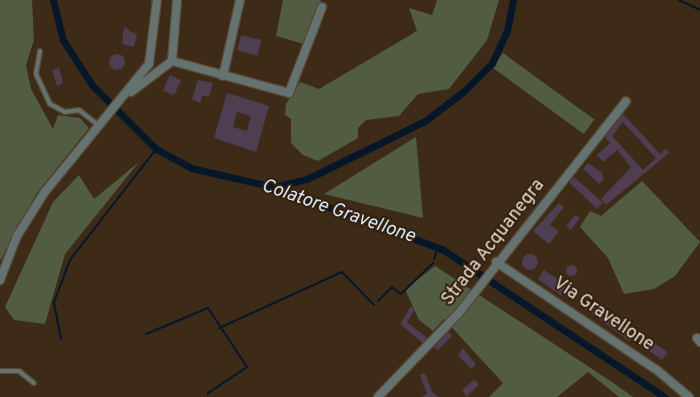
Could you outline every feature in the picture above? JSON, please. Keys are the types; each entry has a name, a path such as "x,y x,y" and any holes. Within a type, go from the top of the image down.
{"street":[{"path":"0,280 30,214 116,101 149,64 156,0"},
{"path":"116,101 172,61 177,0"},
{"path":"223,76 240,0"},
{"path":"172,61 289,93 322,7"},
{"name":"Strada Acquanegra","path":"378,397 478,288 496,262 626,101"},
{"name":"Via Gravellone","path":"496,262 657,370 689,397"}],"lane":[{"path":"40,51 36,74 50,104 56,110 79,110 98,125"},
{"path":"0,371 19,371 34,383"}],"green space":[{"path":"0,0 32,0 34,40 26,65 31,89 53,129 58,115 80,118 89,128 37,193 0,261"},
{"path":"283,0 321,0 304,44 276,36"},
{"path":"437,0 499,0 487,40 449,89 418,94 399,116 366,120 358,128 358,138 318,161 303,155 291,143 291,119 285,115 286,104 300,82 319,89 417,31 409,8 432,15"},
{"path":"503,53 594,119 584,134 492,68"},
{"path":"416,137 423,218 324,194"},
{"path":"139,162 65,254 45,324 14,320 5,307 53,202 79,175 94,199"},
{"path":"642,181 700,242 675,276 654,289 624,294 608,258 580,227 590,211 601,216"},
{"path":"435,266 633,397 619,397 588,372 557,397 489,397 503,383 444,319 433,331 419,320 405,289"}],"building":[{"path":"124,27 137,35 134,47 122,44"},
{"path":"241,35 261,40 258,56 237,51"},
{"path":"114,54 120,54 125,59 123,68 114,70 109,65 109,59"},
{"path":"59,68 63,83 57,86 52,70"},
{"path":"170,75 181,80 174,95 163,91"},
{"path":"198,80 213,83 209,97 203,95 200,103 192,99"},
{"path":"227,93 269,106 256,152 214,138","holes":["237,112 251,116 247,131 233,127"]},
{"path":"623,114 660,154 666,149 669,153 606,205 601,199 631,167 617,150 603,162 597,155 610,143 605,137","holes":["623,122 656,158 643,170 612,136"]},
{"path":"588,163 601,172 604,179 599,184 583,169"},
{"path":"574,177 603,203 597,209 569,182"},
{"path":"559,203 564,207 550,225 559,231 549,244 533,231"},
{"path":"575,215 580,218 571,230 566,226"},
{"path":"530,254 538,262 530,270 522,262"},
{"path":"571,264 577,270 571,276 565,270"},
{"path":"544,270 568,287 561,296 538,279"},
{"path":"584,293 634,334 629,341 578,304"},
{"path":"411,306 415,309 407,322 427,338 423,343 400,324"},
{"path":"448,332 452,336 438,350 434,347"},
{"path":"646,338 668,352 662,360 641,345"},
{"path":"463,348 476,365 471,369 458,355"},
{"path":"425,373 432,392 439,397 421,397 427,394 420,375"},
{"path":"474,380 479,384 467,397 462,390"}],"waterway":[{"name":"Colatore Gravellone","path":"53,0 63,40 92,85 156,149 191,168 274,187 442,249 665,397"},
{"path":"274,187 307,179 425,121 464,91 492,63 507,31 513,0"},
{"path":"679,0 700,10"},
{"path":"61,339 54,302 70,260 156,149"},
{"path":"434,259 438,247"},
{"path":"378,301 392,287 401,294 433,263"},
{"path":"219,328 342,272 374,305"},
{"path":"146,334 208,308 247,367 208,393"}]}
